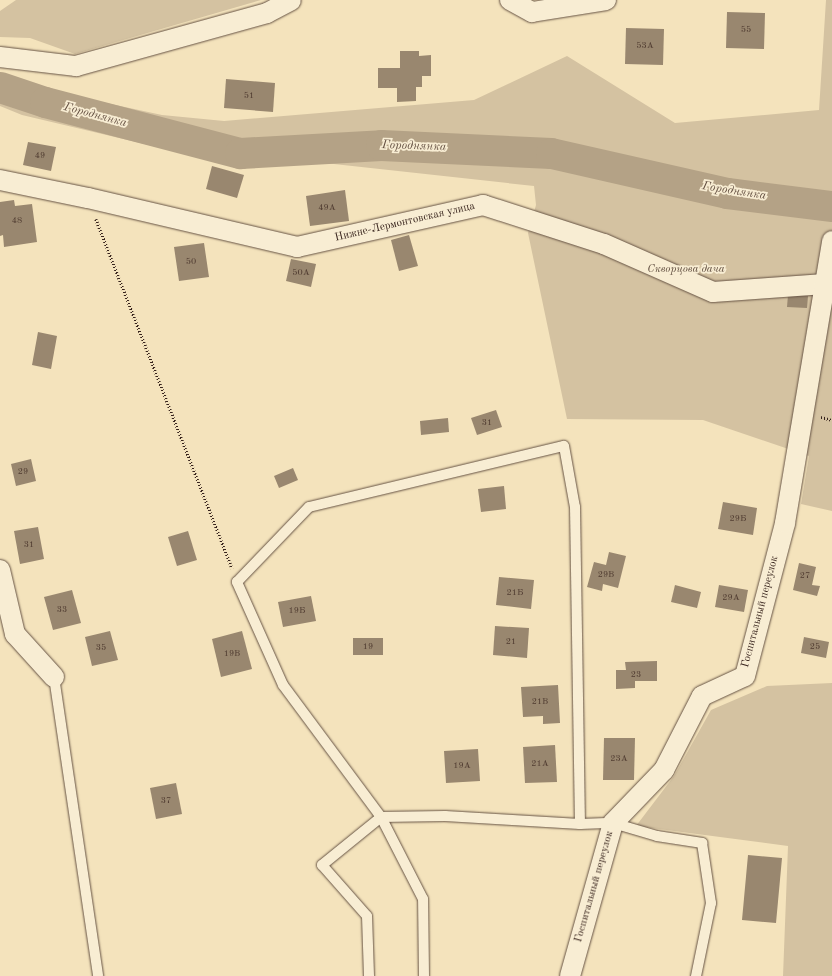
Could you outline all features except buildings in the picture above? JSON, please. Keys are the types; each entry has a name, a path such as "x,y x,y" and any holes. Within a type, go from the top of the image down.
{"street":[{"path":"0,57 76,66 267,13 291,0"},
{"path":"510,0 532,12 606,0"},
{"name":"Нижне-Лермонтовская улица","path":"0,180 88,198 297,247 483,205 604,244 713,292 825,284"},
{"path":"825,284 832,241"},
{"name":"Госпитальный переулок","path":"570,976 613,823 664,770 702,696 745,676 785,523 825,284"},
{"path":"0,570 15,634 54,676"}],"lane":[{"path":"424,976 423,899 381,817 283,685 237,582 309,507 564,446 575,507 580,824"},
{"path":"54,676 98,976"},
{"path":"368,976 367,916 322,864 381,817 445,816 580,824 613,823 657,836 702,844 711,903 696,976"}],"path":[{"path":"88,198 237,582"}],"green space":[{"path":"16,0 261,0 75,54 30,38 0,37 0,11"},
{"name":"Скворцова дача","path":"826,0 832,0 832,511 801,504 809,456 703,420 567,419 528,233 536,205 534,186 205,150 174,151 22,115 0,106 0,75 69,95 162,115 224,121 474,100 567,56 675,123 819,110"},
{"path":"832,683 832,976 783,976 788,846 636,826 674,776 711,710 767,686"}],"waterway":[{"name":"Городнянка","path":"0,87 45,102 240,153 381,145 551,153 727,193 832,206"}]}
